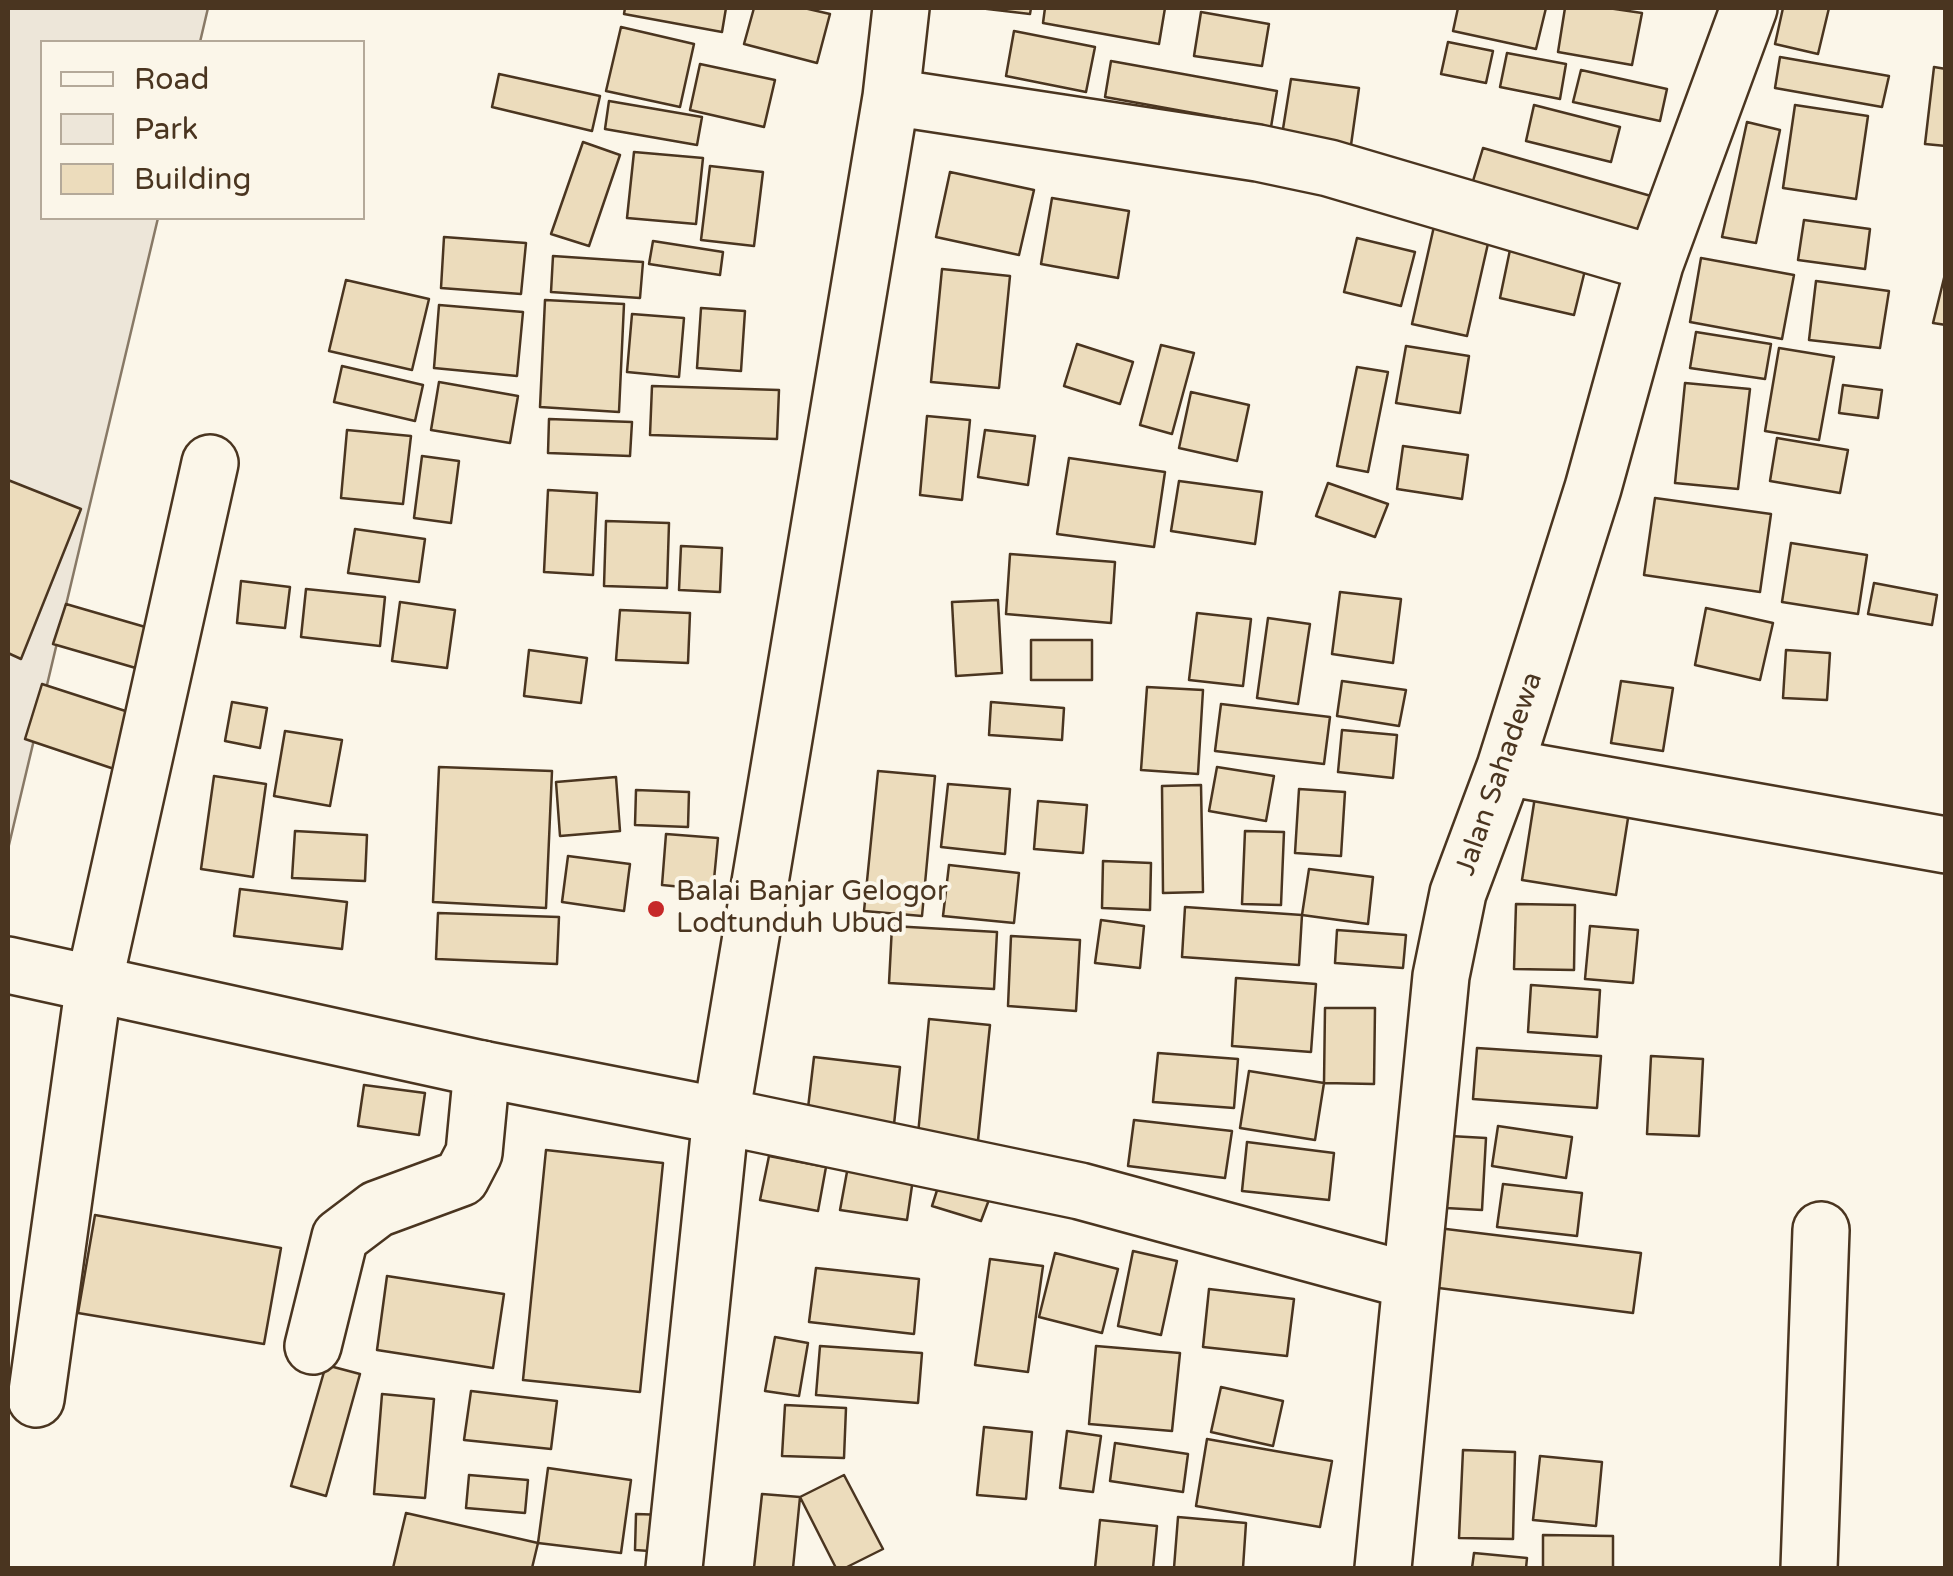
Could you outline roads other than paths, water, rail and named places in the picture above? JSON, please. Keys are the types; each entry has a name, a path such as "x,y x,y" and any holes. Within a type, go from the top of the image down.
{"street":[{"path":"674,1568 721,1116 891,97 902,8"},
{"name":"Jalan Sahadewa","path":"1383,1568 1442,976 1458,893 1505,767 1594,488 1654,264 1749,8"},
{"path":"891,97 1258,153 1328,168 1654,264"},
{"path":"36,1398 94,983 210,462"},
{"path":"1505,767 1946,846"},
{"path":"8,964 482,1069 1080,1191 1411,1281"},
{"path":"312,1346 340,1238 377,1209 461,1178 474,1152 482,1069"},
{"path":"1809,1568 1821,1230"}],"place":[{"name":"Balai Banjar Gelogor Lodtunduh Ubud","path":"656,909"}]}
